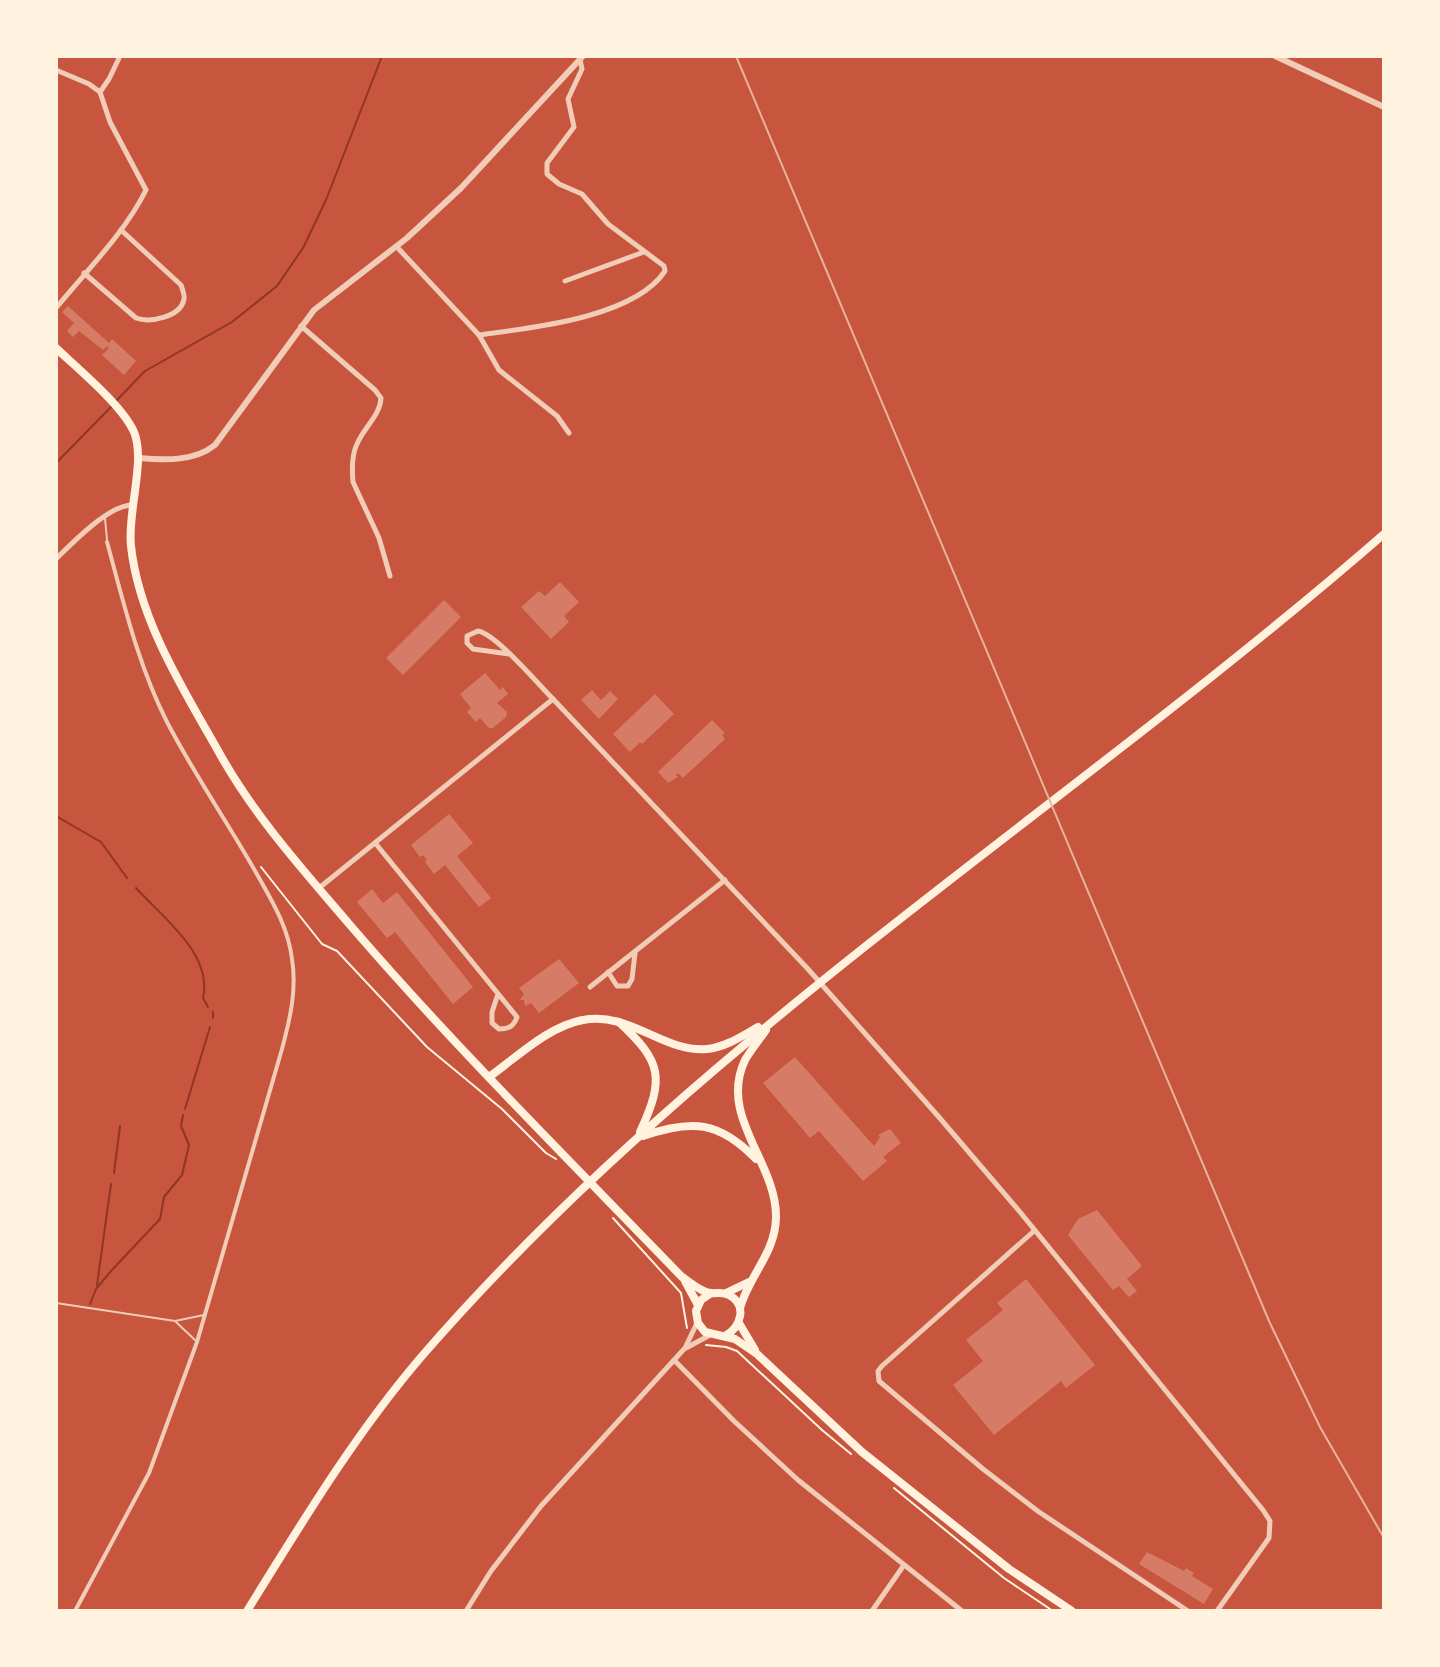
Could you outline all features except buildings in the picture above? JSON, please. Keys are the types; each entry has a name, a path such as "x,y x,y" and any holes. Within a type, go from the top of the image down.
{"main road":[{"path":"56,348 104,395 133,432 138,458 131,543 137,575 155,630 239,786 262,821 394,977 564,1161 682,1277 698,1305 701,1328 710,1335 725,1336 757,1354 862,1452 1009,1569 1072,1611"},
{"path":"247,1611 337,1471 419,1359 525,1244 638,1137 773,1019 1329,582 1384,534"},
{"path":"489,1077 561,1027 587,1019 618,1022 693,1049 710,1049 731,1043 773,1019"},
{"path":"757,1354 739,1323 740,1308 765,1261 775,1232 774,1196 742,1122 738,1104 739,1081 746,1058 773,1019"},
{"path":"618,1022 647,1051 655,1068 657,1086 652,1107 638,1137"},
{"path":"638,1137 671,1126 711,1127 745,1148 764,1167"},
{"path":"682,1277 711,1293 726,1293 753,1279"},
{"path":"698,1305 711,1293"},
{"path":"726,1293 735,1299 740,1308"},
{"path":"725,1336 739,1323"}],"street":[{"path":"100,92 120,56"},
{"path":"1275,56 1384,107"},
{"path":"138,458 192,457 203,454 215,445 301,326 348,282 396,246 461,188 582,58"},
{"path":"479,335 553,326 624,301 645,290 665,271 664,266 608,224 582,194 559,184 547,174 547,163 574,127 568,99 582,69 582,58"},
{"path":"56,70 100,92 110,122 146,190 139,206 121,230 56,308"},
{"path":"84,273 136,318 145,321 165,318 182,304 185,297 181,285 121,230"},
{"path":"396,246 479,335 499,370 557,416 569,433"},
{"path":"565,281 645,251"},
{"path":"301,326 365,380 381,398 379,410 356,445 352,473 353,482 379,538 390,576"},
{"path":"56,559 104,517 124,505 132,505"},
{"path":"75,1611 149,1473 197,1342 290,1020 294,990 293,959 286,929 168,723 146,676 133,640 107,542"},
{"path":"509,654 473,649 467,643 467,636 473,631 486,633 509,654 808,969 1034,1231 1270,1521 1269,1538 1217,1611"},
{"path":"319,888 553,699"},
{"path":"376,844 517,1017 507,1028 499,1029 492,1023 498,994"},
{"path":"590,987 725,880"},
{"path":"608,972 617,986 628,986 632,979 635,951"},
{"path":"1034,1231 882,1366 878,1376 882,1386 1039,1512 1188,1611"},
{"path":"466,1611 491,1571 541,1506 685,1348 698,1321"},
{"path":"685,1348 710,1335"},
{"path":"674,1360 798,1480 962,1611"},
{"path":"872,1611 904,1565"}],"lane":[{"path":"104,517 107,542"},
{"path":"56,1303 175,1321 205,1314"},
{"path":"175,1321 197,1342"}],"path":[{"path":"262,869 322,944 337,951 427,1047 502,1109 546,1153 564,1161"}],"waterway":[{"path":"115,402 145,371 232,322 277,286 303,248 326,200 382,56"},
{"path":"56,463 111,407"},
{"path":"56,816 101,842 127,878"},
{"path":"136,888 172,924 193,952 201,966 203,998 208,1007"},
{"path":"213,1012 213,1018"},
{"path":"185,1109 210,1027"},
{"path":"90,1304 96,1289 160,1219 164,1197 182,1175 189,1145 181,1126 183,1115"},
{"path":"114,1173 120,1126"},
{"path":"97,1285 111,1184"}],"railway":[{"path":"736,56 1269,1321 1320,1427 1384,1538"}]}
